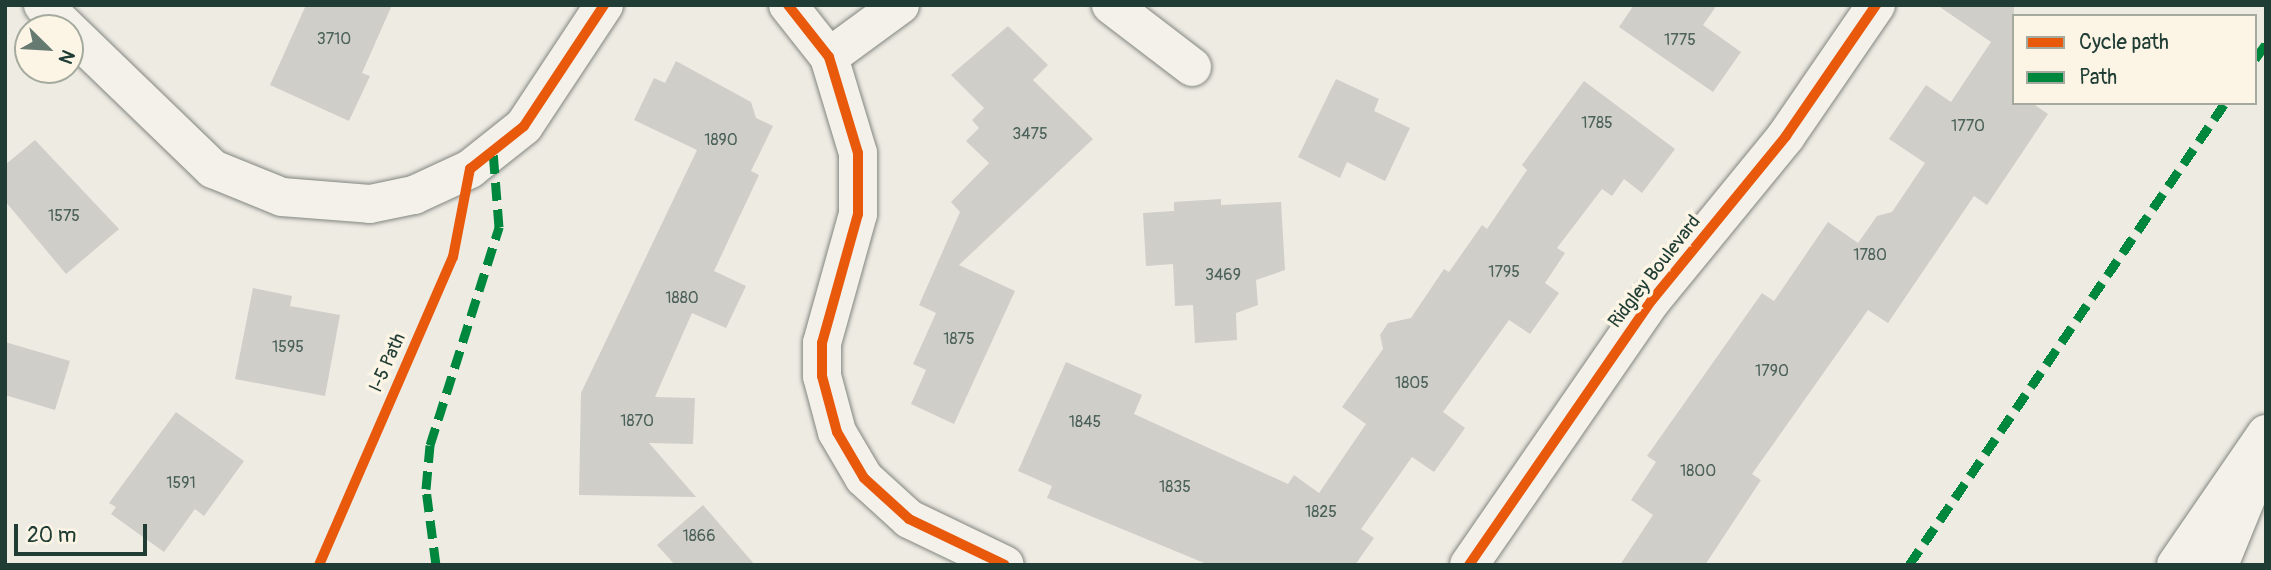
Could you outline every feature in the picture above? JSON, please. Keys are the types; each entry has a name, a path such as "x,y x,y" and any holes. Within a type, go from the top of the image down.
{"main road":[{"path":"43,5 83,38 174,138 250,188 322,203 370,204 414,195 470,169 524,126 604,5"},
{"path":"788,5 829,57 853,122 860,182 853,234 822,343 822,376 837,432 864,478 902,513 1005,565"},
{"path":"829,57 900,5"},
{"path":"1111,5 1192,66"},
{"name":"Ridgley Boulevard","path":"1469,565 1652,300 1786,136 1876,5"},
{"path":"2176,565 2266,434"},
{"path":"2218,565 2266,451"}],"building":[{"path":"306,5 392,5 362,73 370,76 349,121 270,85"},
{"path":"1634,5 1717,5 1703,25 1741,52 1713,92 1619,27"},
{"path":"1937,5 2014,5 2012,105 2035,105 2048,114 1987,205 1974,196 1888,323 1868,310 1752,474 1761,480 1705,565 1620,565 1653,515 1631,500 1656,462 1647,456 1762,293 1774,301 1828,222 1858,243 1877,216 1892,212 1925,163 1889,139 1926,85 1951,102 1991,42"},
{"path":"1008,26 1048,65 1033,80 1093,139 959,265 1015,291 954,424 911,404 926,370 913,364 936,313 919,305 960,212 951,202 989,163 966,141 979,128 972,120 984,108 951,75"},
{"path":"676,61 751,102 756,118 773,126 751,171 759,175 714,271 746,286 726,328 692,313 655,397 695,398 693,444 649,443 696,497 579,495 581,393 697,150 634,120 654,78 665,83"},
{"path":"1336,79 1379,99 1374,111 1410,128 1385,181 1347,162 1340,178 1298,157"},
{"path":"1584,81 1675,149 1642,193 1624,179 1612,196 1602,189 1557,248 1565,253 1545,283 1559,293 1530,334 1509,320 1443,412 1465,428 1434,472 1412,457 1361,529 1374,538 1355,565 1209,565 1047,498 1052,486 1018,471 1066,362 1142,395 1134,414 1288,484 1294,475 1319,493 1366,424 1342,407 1383,349 1380,335 1388,323 1411,318 1444,269 1449,272 1482,225 1487,229 1527,170 1522,165"},
{"path":"35,140 119,229 66,274 5,201 5,165"},
{"path":"1221,199 1221,205 1281,202 1285,270 1256,280 1258,305 1236,313 1237,340 1195,343 1193,305 1175,306 1173,264 1146,266 1143,213 1174,211 1174,202"},
{"path":"253,288 292,296 290,306 340,315 325,396 235,379"},
{"path":"5,342 70,361 55,410 5,395"},
{"path":"176,412 244,461 204,516 195,509 164,552 111,514 116,507 109,503"},
{"path":"703,505 755,565 675,565 657,545"}],"marked path":[{"path":"2257,56 2266,44"},
{"path":"1909,565 2224,105"},
{"path":"436,565 426,489 430,445 499,227 493,151"}],"cycle path":[{"name":"I-5 Path","path":"319,565 453,257 470,169 524,126 604,5"},
{"path":"788,5 829,57 858,153 858,214 822,343 822,376 837,432 864,478 909,519 1005,565"},
{"path":"1469,565 1652,300 1786,136 1876,5"}]}
